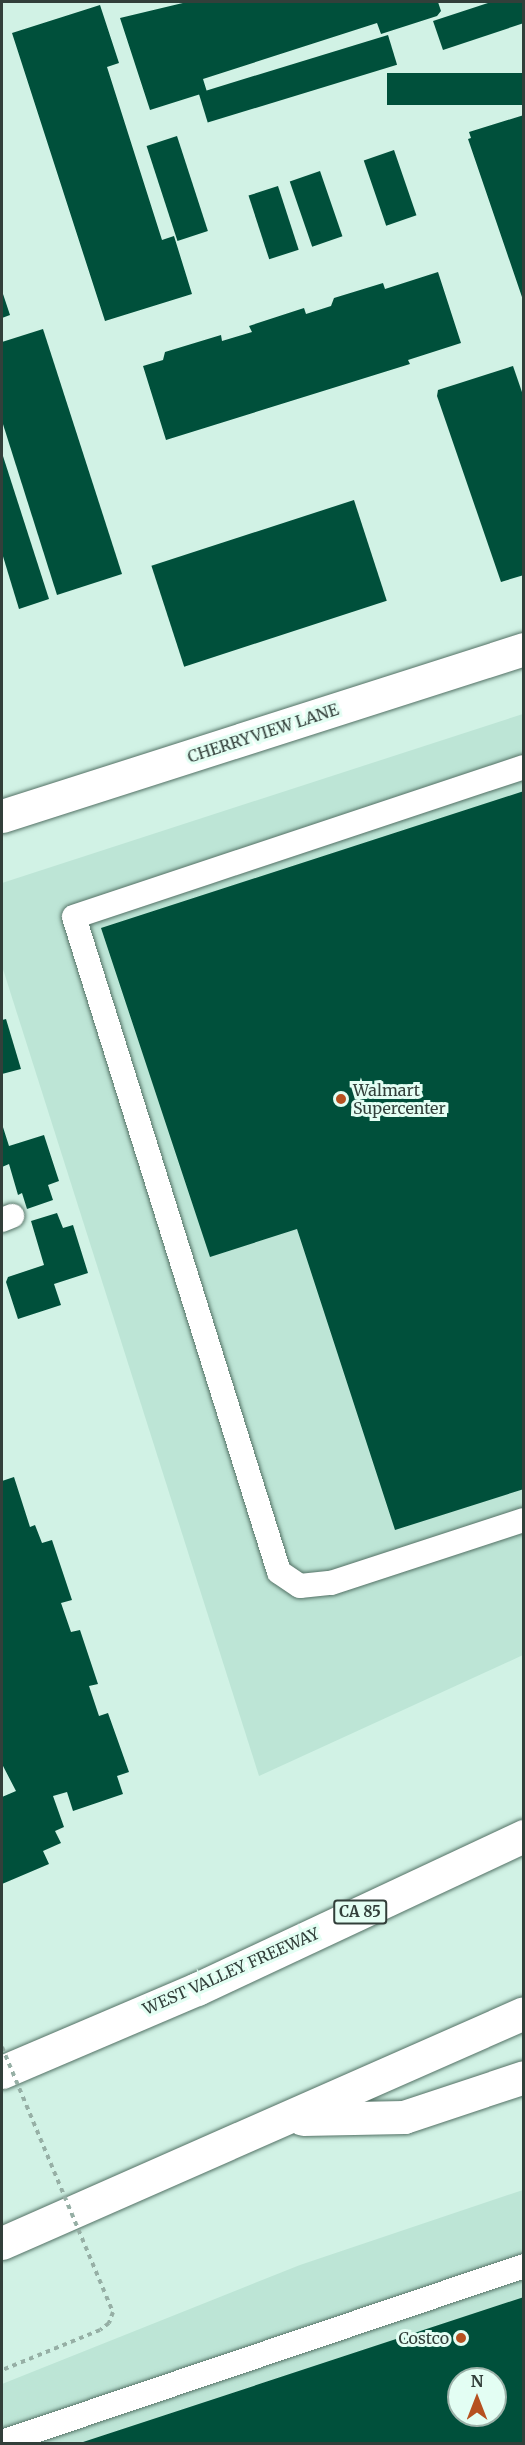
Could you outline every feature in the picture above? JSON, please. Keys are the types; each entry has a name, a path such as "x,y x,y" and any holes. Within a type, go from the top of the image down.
{"main road":[{"name":"CHERRYVIEW LANE","path":"2,816 524,649"},
{"name":"WEST VALLEY FREEWAY","path":"2,2072 197,1989 524,1836"},
{"path":"2,2243 289,2119 524,2013"},
{"path":"289,2119 404,2117 524,2077"}],"lane":[{"path":"524,767 74,917 279,1572 300,1586 331,1583 524,1520"},
{"path":"2,2442 524,2266"}],"path":[{"path":"2,2047 112,2312 109,2323 100,2330 2,2370"}],"shaded area":[{"path":"523,714 523,1655 259,1776 2,966 2,883"},
{"path":"523,2190 523,2443 2,2444 2,2384 300,2265"}],"building":[{"path":"187,2 438,2 441,11 437,16 381,34 377,23 203,79 207,92 150,110 120,18"},
{"path":"491,2 524,2 524,23 443,50 433,21"},
{"path":"100,5 119,63 107,67 162,240 174,236 192,294 105,321 12,33"},
{"path":"388,35 397,65 208,123 199,93"},
{"path":"387,73 524,73 524,105 387,105"},
{"path":"524,115 523,300 468,139 471,138 469,132"},
{"path":"177,136 208,231 177,241 147,146"},
{"path":"394,150 416,215 386,226 364,160"},
{"path":"320,171 342,236 312,247 290,181"},
{"path":"278,186 299,250 269,259 249,196"},
{"path":"438,272 461,343 408,360 410,364 166,440 143,366 163,360 165,352 221,335 222,341 252,332 249,326 304,308 306,314 331,306 334,298 383,283 385,289"},
{"path":"2,291 10,315 2,318"},
{"path":"43,329 122,574 57,595 2,421 2,342"},
{"path":"513,366 524,398 524,575 501,582 437,396 438,390"},
{"path":"2,453 49,599 19,609 2,553"},
{"path":"354,500 387,601 184,667 151,566"},
{"name":"Walmart Supercenter","path":"524,791 524,1489 395,1530 297,1229 210,1257 101,928"},
{"path":"6,1019 21,1069 2,1074 2,1020"},
{"path":"2,1124 9,1146 44,1135 59,1181 48,1185 53,1200 27,1209 22,1193 18,1195 9,1164 2,1167"},
{"path":"57,1213 63,1228 73,1225 88,1273 54,1284 61,1305 18,1319 6,1282 8,1277 44,1265 31,1221"},
{"path":"14,1477 30,1527 35,1525 42,1543 52,1540 72,1600 61,1603 71,1632 80,1630 98,1684 89,1686 99,1716 108,1713 129,1772 117,1776 123,1794 73,1811 67,1792 53,1796 64,1827 55,1831 61,1843 43,1851 49,1864 2,1884 2,1797 16,1791 2,1764 2,1481"},
{"name":"Costco","path":"524,2297 524,2444 80,2443"}],"place":[{"name":"Walmart Supercenter","path":"341,1099"},
{"name":"Costco","path":"461,2338"}]}
